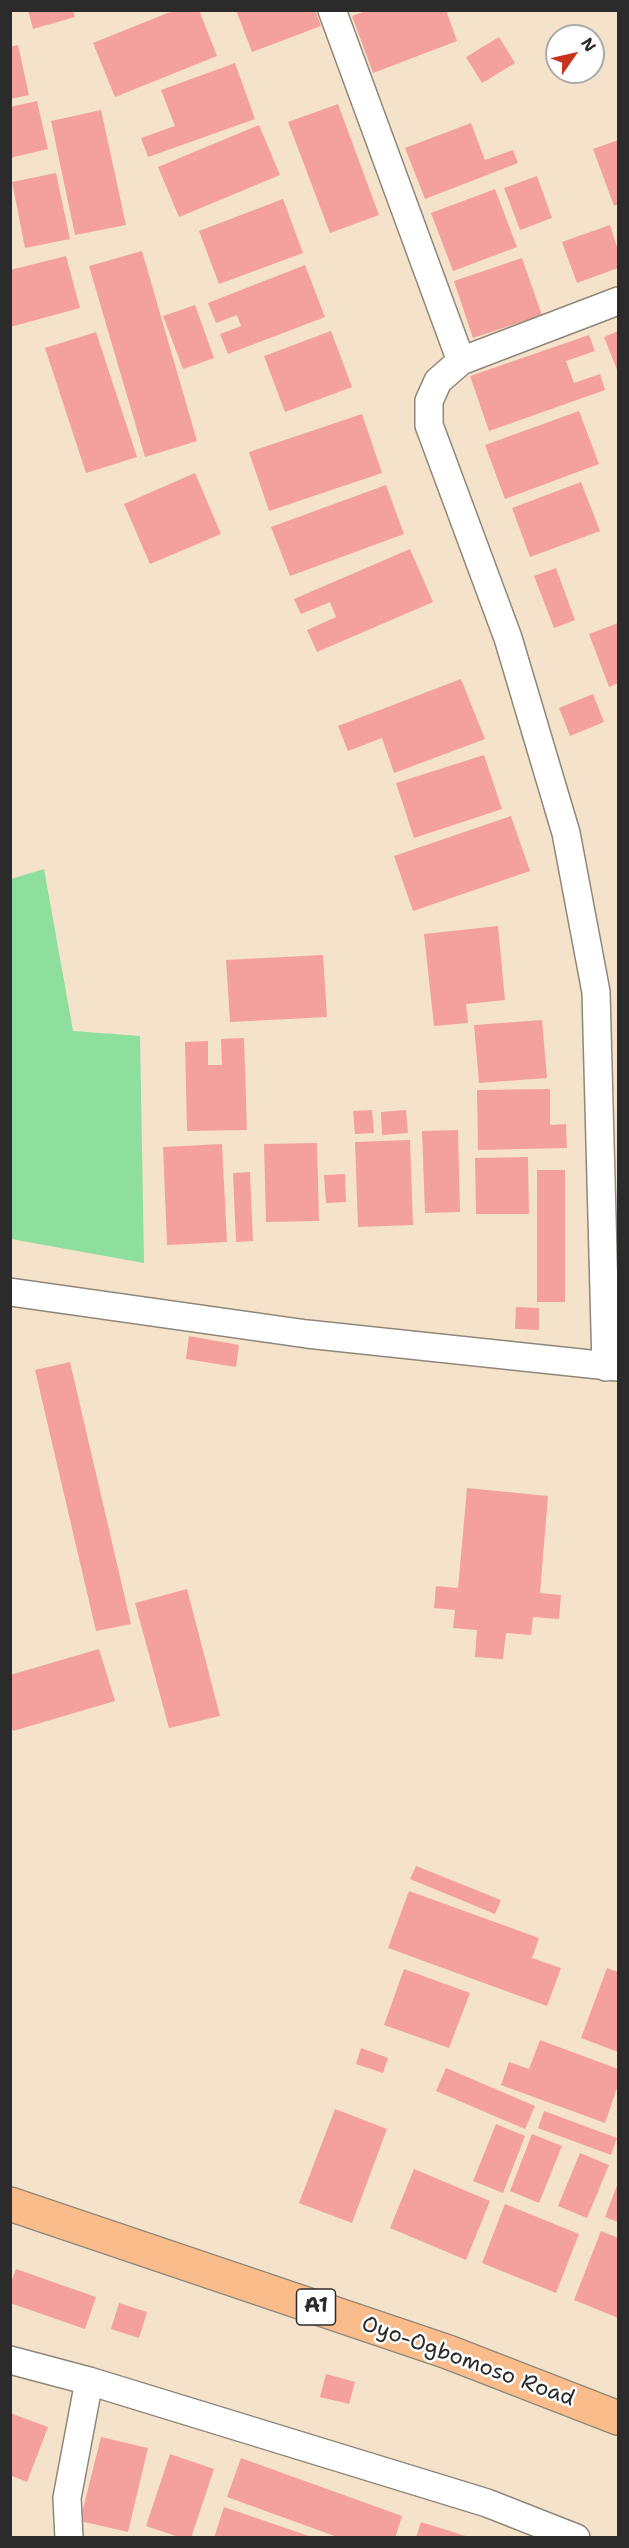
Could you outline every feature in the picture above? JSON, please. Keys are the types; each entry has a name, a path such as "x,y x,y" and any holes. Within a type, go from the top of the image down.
{"highway":[{"name":"Oyo-Ogbomoso Road","path":"10,2204 448,2352 618,2418"}],"street":[{"path":"333,10 461,361"},
{"path":"10,1292 307,1334 612,1367 596,992 566,832 508,638 429,424 429,401 438,381 461,361 618,301"},
{"path":"10,2360 89,2381 487,2503 576,2538"},
{"path":"69,2538 67,2498 89,2381"}],"green space":[{"path":"44,869 73,1031 140,1036 144,1263 11,1239 11,879"}],"building":[{"path":"28,10 73,10 75,17 33,29"},
{"path":"175,10 199,10 217,56 115,97 93,43"},
{"path":"236,10 315,10 321,26 252,52"},
{"path":"368,10 446,10 457,41 373,73 352,16"},
{"path":"499,37 515,63 482,83 466,57"},
{"path":"18,45 29,95 10,99 10,47"},
{"path":"235,63 255,119 148,157 141,138 175,126 161,90"},
{"path":"37,101 48,149 10,158 10,107"},
{"path":"338,104 379,215 330,233 288,122"},
{"path":"101,110 126,225 75,235 51,121"},
{"path":"471,123 485,160 513,150 518,163 425,199 405,148"},
{"path":"259,125 280,175 179,217 158,167"},
{"path":"618,140 618,204 614,206 593,149"},
{"path":"56,173 70,239 25,248 12,182"},
{"path":"537,176 552,218 520,230 504,188"},
{"path":"495,189 517,247 453,271 431,213"},
{"path":"283,199 303,253 219,284 199,231"},
{"path":"610,225 618,250 618,268 577,283 562,242"},
{"path":"142,251 197,441 145,457 89,266"},
{"path":"66,256 80,308 10,327 10,270"},
{"path":"522,258 542,315 473,338 454,281"},
{"path":"305,265 325,317 228,354 220,334 241,326 237,315 216,323 208,303"},
{"path":"195,305 214,358 183,369 163,316"},
{"path":"331,331 352,387 285,412 264,356"},
{"path":"618,331 618,372 604,337"},
{"path":"96,332 137,457 86,473 45,348"},
{"path":"589,335 595,351 566,361 574,383 600,374 605,390 489,431 470,376"},
{"path":"579,411 599,464 505,499 485,445"},
{"path":"362,414 382,473 269,511 249,452"},
{"path":"195,473 221,534 150,564 124,504"},
{"path":"581,482 600,531 530,557 512,508"},
{"path":"386,485 404,534 290,576 271,527"},
{"path":"410,549 433,602 317,652 307,630 336,617 330,602 301,614 294,599"},
{"path":"556,568 575,620 554,628 534,576"},
{"path":"618,623 618,683 609,687 589,634"},
{"path":"461,679 485,739 394,773 382,738 348,751 338,726"},
{"path":"593,694 604,722 570,736 559,708"},
{"path":"484,755 502,809 414,838 396,783"},
{"path":"511,816 530,871 413,911 394,856"},
{"path":"498,926 505,1000 466,1004 468,1023 434,1026 424,934"},
{"path":"323,955 327,1017 230,1022 226,960"},
{"path":"542,1020 547,1078 479,1083 474,1025"},
{"path":"244,1038 247,1130 187,1131 185,1042 208,1041 208,1065 222,1065 221,1039"},
{"path":"550,1089 550,1125 566,1124 567,1148 478,1150 477,1090"},
{"path":"372,1110 374,1133 355,1134 353,1111"},
{"path":"406,1110 408,1133 382,1135 381,1112"},
{"path":"458,1130 460,1212 425,1213 422,1131"},
{"path":"410,1140 413,1225 358,1227 355,1142"},
{"path":"317,1143 319,1221 266,1222 264,1144"},
{"path":"222,1144 227,1242 167,1245 163,1147"},
{"path":"528,1157 529,1214 476,1214 475,1158"},
{"path":"537,1170 565,1170 565,1302 537,1302"},
{"path":"250,1172 253,1241 236,1242 233,1173"},
{"path":"345,1174 346,1202 326,1203 324,1175"},
{"path":"516,1307 539,1308 539,1330 515,1329"},
{"path":"189,1336 239,1345 236,1367 186,1359"},
{"path":"70,1362 131,1624 96,1631 35,1370"},
{"path":"467,1488 548,1496 540,1593 561,1595 559,1619 533,1617 531,1635 506,1633 503,1659 475,1657 477,1630 453,1628 455,1610 434,1608 436,1586 458,1588"},
{"path":"187,1589 220,1716 169,1728 135,1603"},
{"path":"99,1649 115,1701 13,1731 10,1722 10,1675"},
{"path":"416,1866 501,1900 495,1914 410,1879"},
{"path":"409,1891 539,1938 532,1958 561,1968 547,2006 388,1948"},
{"path":"607,1968 618,1972 618,2052 581,2038"},
{"path":"404,1969 470,1993 449,2048 384,2025"},
{"path":"540,2040 618,2069 618,2085 605,2123 501,2085 509,2062 529,2069"},
{"path":"361,2048 388,2058 383,2073 356,2064"},
{"path":"446,2068 535,2106 525,2129 436,2091"},
{"path":"335,2109 387,2129 352,2223 299,2203"},
{"path":"544,2111 617,2138 611,2155 538,2128"},
{"path":"496,2124 525,2136 503,2193 473,2181"},
{"path":"532,2134 562,2146 539,2203 510,2191"},
{"path":"580,2153 609,2165 587,2218 558,2206"},
{"path":"414,2169 490,2201 466,2260 390,2228"},
{"path":"618,2183 618,2222 605,2217"},
{"path":"505,2204 579,2234 556,2293 482,2263"},
{"path":"601,2231 618,2238 618,2318 574,2300"},
{"path":"16,2269 96,2297 85,2329 10,2303 10,2285"},
{"path":"119,2303 147,2312 139,2338 111,2329"},
{"path":"326,2374 355,2382 349,2404 320,2397"},
{"path":"10,2413 48,2427 27,2482 10,2475"},
{"path":"101,2437 148,2448 128,2532 80,2521"},
{"path":"170,2454 214,2469 191,2538 182,2538 146,2526"},
{"path":"241,2458 402,2516 395,2538 340,2538 227,2497"},
{"path":"224,2507 312,2537 312,2538 214,2538"},
{"path":"421,2522 469,2537 469,2538 416,2538"}]}
